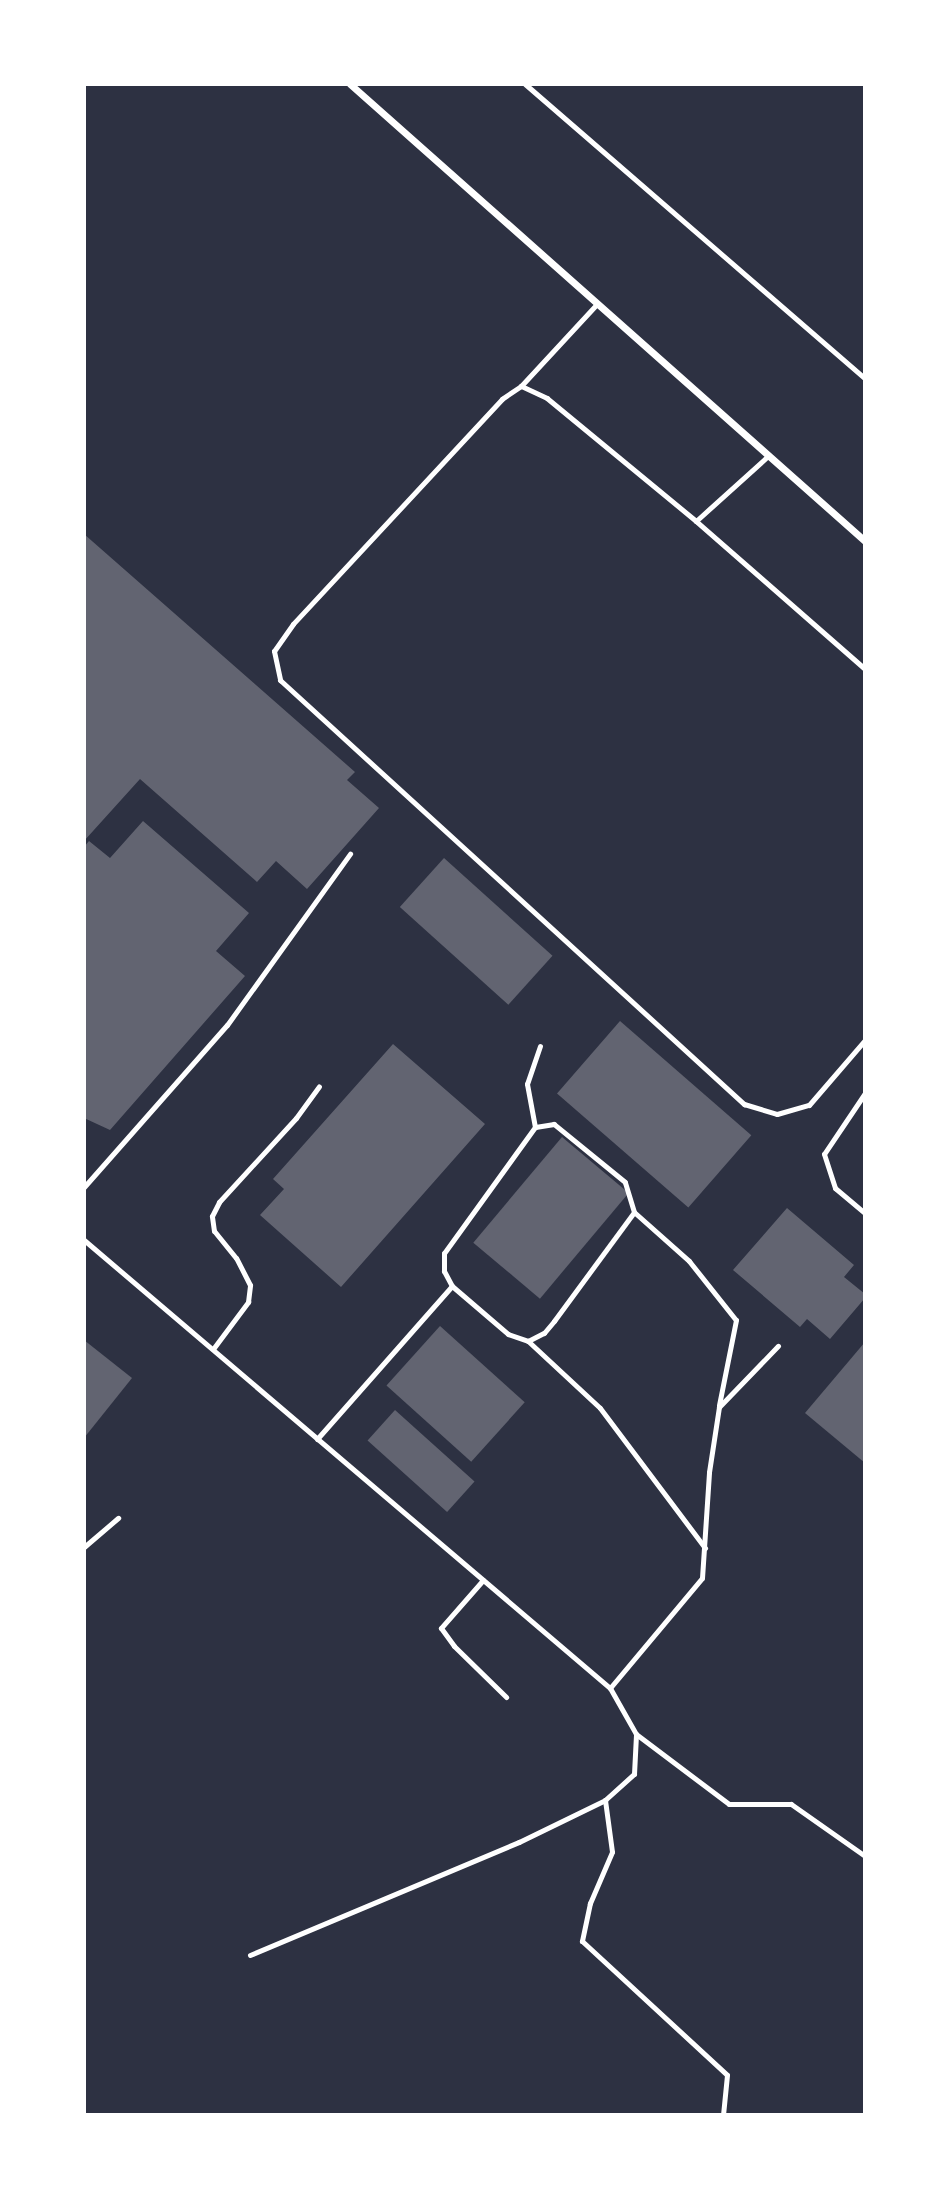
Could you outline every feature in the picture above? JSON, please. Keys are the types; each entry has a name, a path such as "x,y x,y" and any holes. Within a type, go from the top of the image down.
{"street":[{"path":"350,84 865,541"}],"lane":[{"path":"525,84 865,379"},
{"path":"597,304 521,386 502,399 293,624 274,651 280,680 744,1104 777,1114 809,1105 865,1040"},
{"path":"521,386 547,398 696,520 865,668"},
{"path":"696,520 768,456"},
{"path":"84,1187 227,1026 350,854"},
{"path":"535,1127 527,1084 540,1046"},
{"path":"213,1349 248,1302 250,1285 236,1258 214,1231 212,1216 219,1202 296,1118 319,1086"},
{"path":"865,1093 824,1154 835,1188 865,1213"},
{"path":"610,1688 702,1578 705,1548 709,1472 736,1320 689,1261 634,1212 625,1182 554,1124 535,1127 444,1253 444,1271 452,1286 508,1334 528,1340 600,1408 705,1548"},
{"path":"528,1340 544,1333 554,1321 634,1212"},
{"path":"84,1240 610,1688 636,1734 729,1804 791,1804 865,1856"},
{"path":"317,1439 452,1286"},
{"path":"719,1407 778,1346"},
{"path":"84,1548 118,1518"},
{"path":"482,1580 441,1628 454,1646 506,1696"},
{"path":"250,1955 519,1842 604,1800 634,1774 636,1734"},
{"path":"604,1800 612,1852 590,1903 582,1941 727,2076 723,2115"}],"building":[{"path":"84,534 355,772 347,780 379,808 307,889 276,861 257,882 140,779 84,841"},
{"path":"143,821 249,913 216,951 245,976 110,1130 84,1118 84,847 89,841 110,858"},
{"path":"444,858 552,956 508,1005 400,907"},
{"path":"620,1021 751,1135 688,1208 557,1093"},
{"path":"393,1044 485,1124 341,1287 260,1215 284,1189 273,1179"},
{"path":"562,1137 629,1193 540,1299 473,1243"},
{"path":"787,1208 854,1265 844,1277 865,1294 865,1298 830,1339 807,1319 800,1327 733,1270"},
{"path":"440,1326 525,1402 471,1462 386,1385"},
{"path":"84,1340 132,1378 84,1438"},
{"path":"865,1342 865,1463 805,1413"},
{"path":"395,1410 475,1482 447,1512 368,1440"}]}
